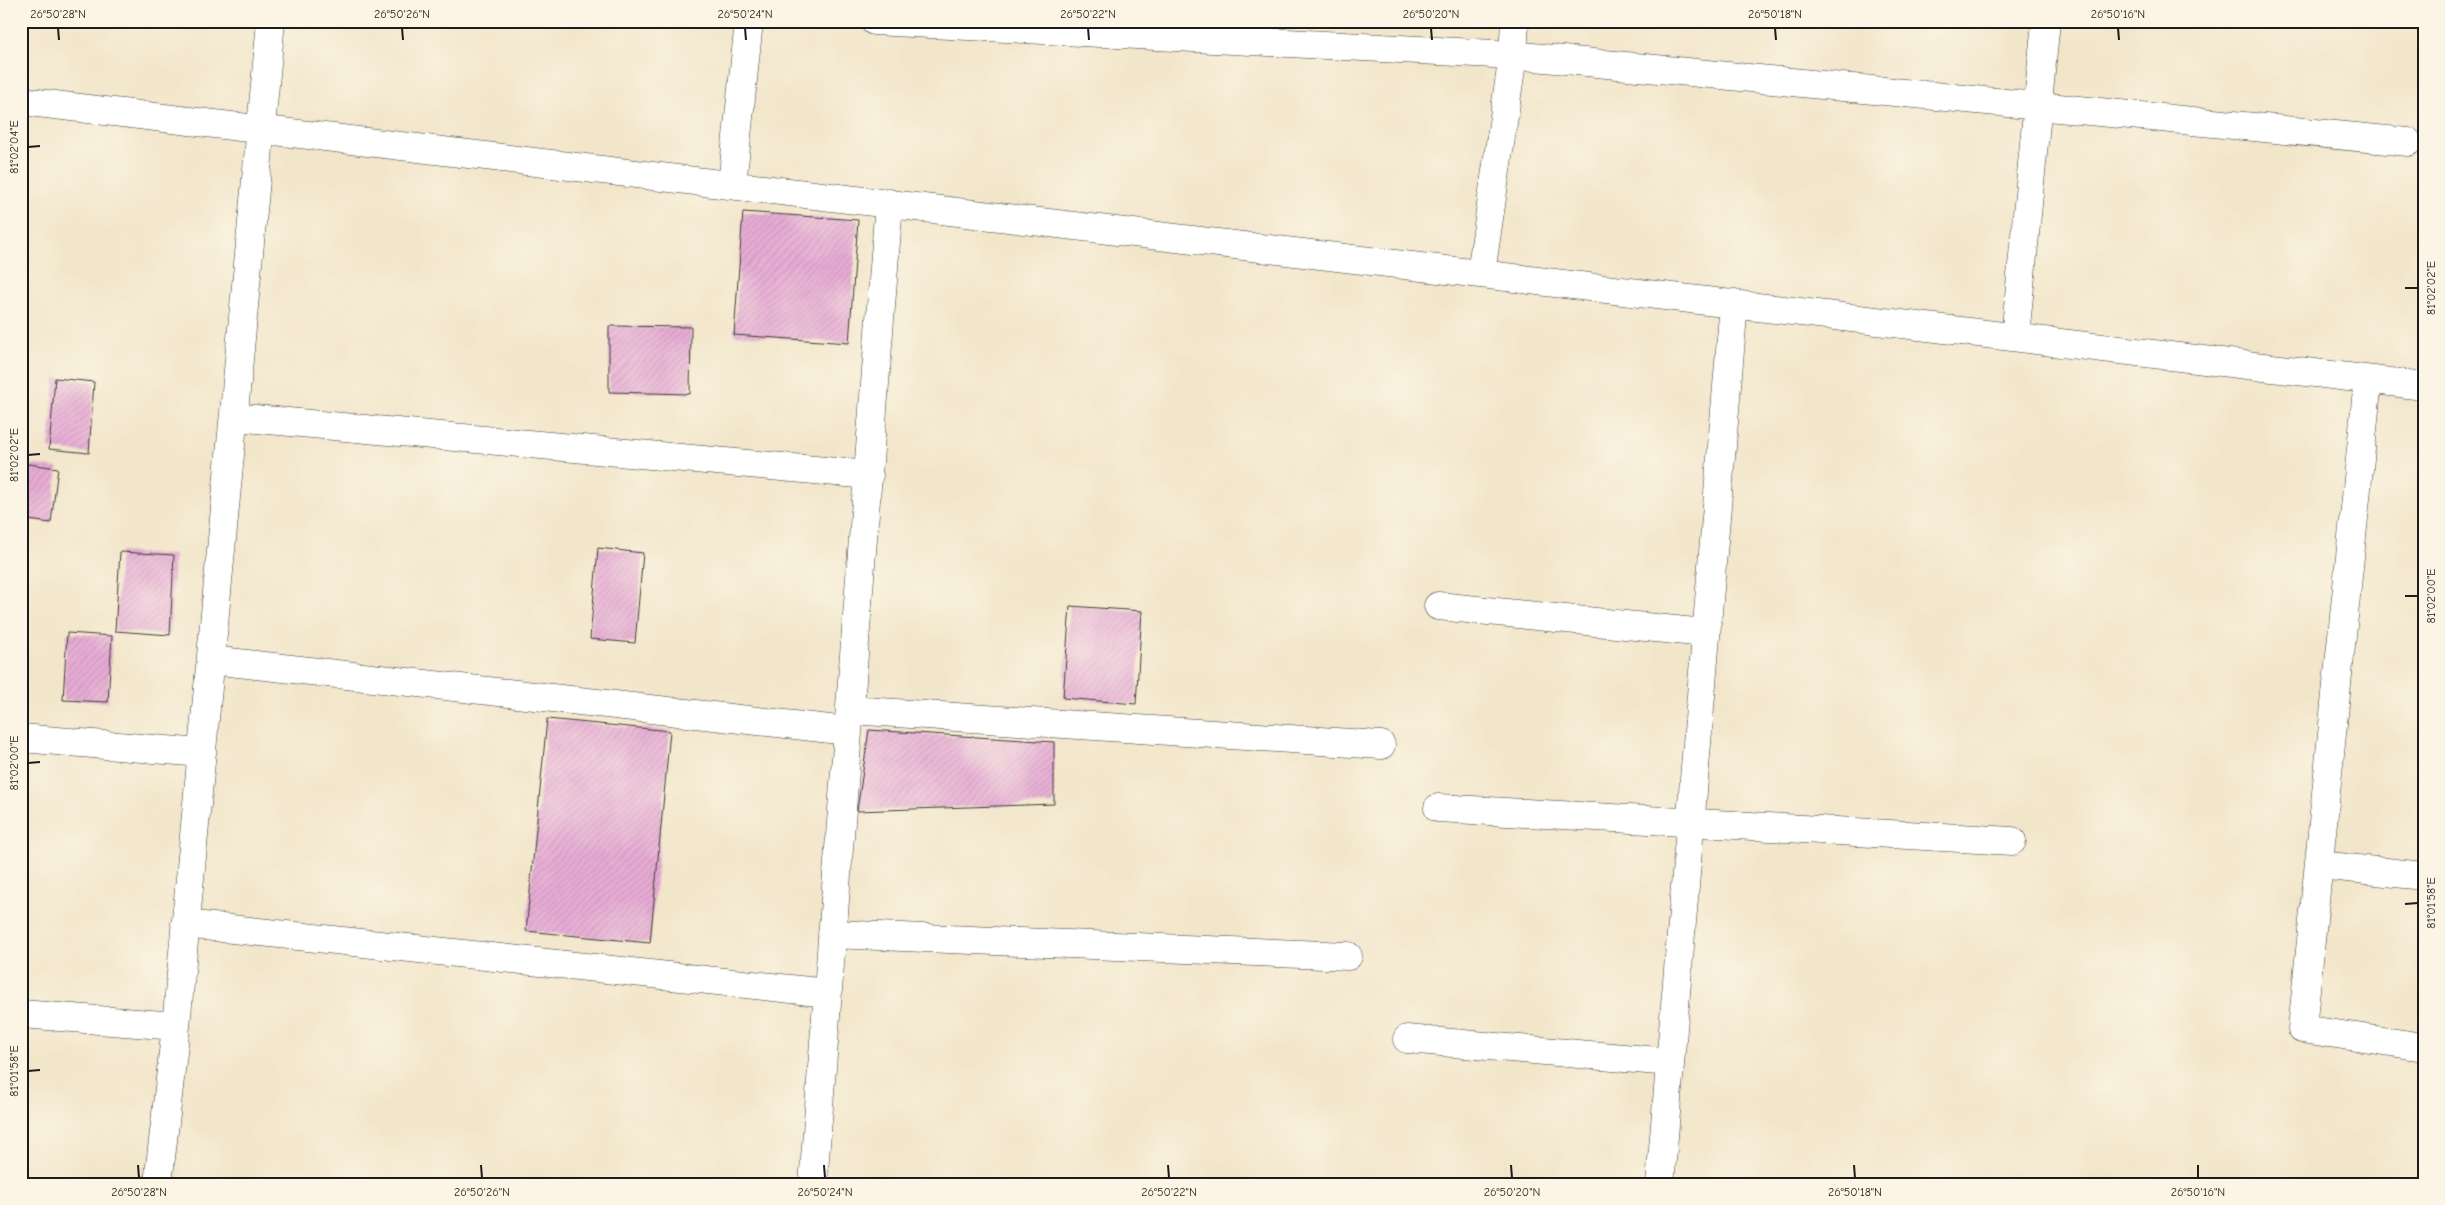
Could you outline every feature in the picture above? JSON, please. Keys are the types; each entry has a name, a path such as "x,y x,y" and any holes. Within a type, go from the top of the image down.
{"street":[{"path":"158,1184 176,1026 271,21"},
{"path":"732,185 749,21"},
{"path":"874,21 1513,55 2408,142"},
{"path":"1481,273 1513,55 1515,21"},
{"path":"2015,337 2046,21"},
{"path":"21,101 2424,386"},
{"path":"813,1184 889,203"},
{"path":"1660,1184 1734,303"},
{"path":"2368,380 2302,1030 2424,1047"},
{"path":"234,417 869,474"},
{"path":"1438,606 1705,633"},
{"path":"211,660 849,721 1381,745"},
{"path":"21,738 202,753"},
{"path":"1438,808 2012,841"},
{"path":"2318,865 2424,876"},
{"path":"185,924 828,993"},
{"path":"832,934 1348,956"},
{"path":"21,1014 176,1026"},
{"path":"1407,1039 1670,1062"}],"building":[{"path":"743,212 858,220 849,343 734,335"},
{"path":"609,326 691,327 690,394 609,392"},
{"path":"55,378 94,382 89,453 49,449"},
{"path":"21,463 58,468 51,523 21,519"},
{"path":"598,548 643,553 635,643 590,639"},
{"path":"120,552 174,555 170,635 115,631"},
{"path":"1070,606 1142,611 1136,704 1063,698"},
{"path":"67,633 112,636 108,702 63,700"},
{"path":"547,719 670,731 650,943 526,931"},
{"path":"869,730 1054,742 1054,804 857,811"}]}
